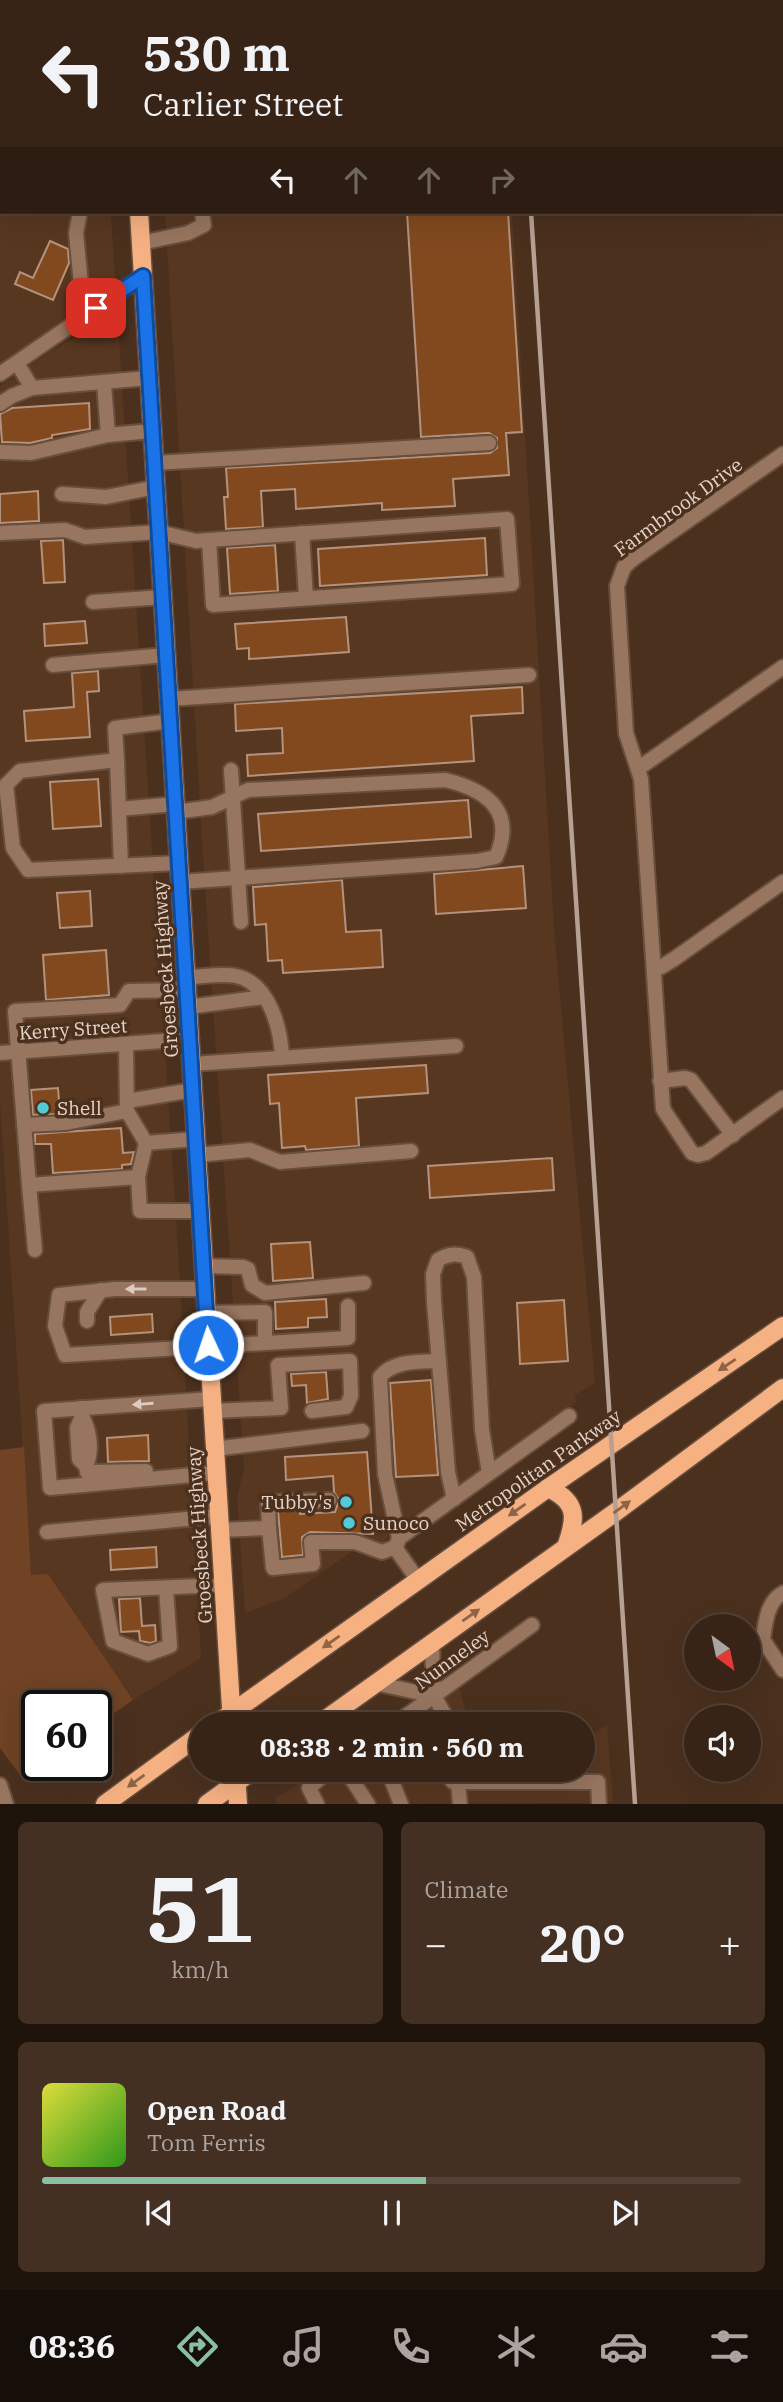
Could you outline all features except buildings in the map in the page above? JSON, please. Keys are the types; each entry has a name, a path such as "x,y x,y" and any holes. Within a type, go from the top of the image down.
{"main road":[{"name":"Groesbeck Highway","path":"139,214 232,1712"},
{"name":"Metropolitan Parkway","path":"240,1712 418,1580 783,1326"},
{"path":"335,1712 783,1388"},
{"path":"548,1489 566,1499 573,1510 573,1524 566,1547"},
{"path":"105,1804 189,1743"},
{"path":"206,1804 230,1782"},
{"path":"236,1782 238,1804"}],"street":[{"path":"80,214 76,233 80,284 96,308"},
{"path":"141,243 188,233 204,225 202,214"},
{"path":"0,374 143,276"},
{"path":"17,363 32,388"},
{"path":"0,404 32,388 104,384 149,378"},
{"path":"104,384 108,435"},
{"path":"0,452 31,453 108,435 152,431"},
{"path":"154,463 489,443"},
{"name":"Farmbrook Drive","path":"783,454 633,559 618,576 617,586 626,733 639,768 663,1109 692,1153 698,1155 706,1153 733,1135 783,1098"},
{"path":"62,494 106,497 156,487"},
{"path":"0,533 65,530 85,537 159,532 197,541 209,540 302,533 507,519 512,584 213,605 209,540"},
{"path":"302,533 306,598"},
{"path":"93,602 163,597"},
{"path":"53,665 166,655"},
{"path":"639,768 782,670"},
{"path":"169,699 530,676"},
{"path":"121,866 115,727 170,722"},
{"path":"117,760 20,771 6,785 13,848 27,870 179,863"},
{"path":"231,769 241,922"},
{"path":"119,809 212,807 248,790 445,780 470,786 492,802 503,820 504,838 496,857 477,861 180,882"},
{"path":"654,967 661,967 674,959 783,881"},
{"path":"187,991 236,976 253,984 274,1014 282,1041 282,1058"},
{"path":"35,1251 15,1011 120,1005 129,991 187,991 264,998"},
{"name":"Kerry Street","path":"0,1053 190,1040"},
{"path":"126,1044 127,1106 146,1143 138,1177 140,1212 200,1212"},
{"path":"191,1065 456,1046"},
{"path":"660,1081 685,1078 691,1080 733,1135"},
{"path":"24,1125 66,1123 193,1090"},
{"path":"146,1143 250,1150 280,1162 411,1151"},
{"path":"29,1185 138,1177"},
{"path":"454,1499 448,1472 433,1274 438,1259 458,1254 467,1257 474,1277 482,1430 489,1474"},
{"path":"203,1266 248,1269 252,1285 265,1293 364,1283"},
{"path":"205,1289 101,1290 59,1295 55,1326 65,1356 348,1338 348,1306"},
{"path":"87,1321 87,1312 101,1290"},
{"path":"206,1313 265,1312 265,1342"},
{"path":"215,1473 50,1488 44,1411 82,1412 211,1405 281,1408 278,1365 349,1361 351,1396 346,1407 313,1411"},
{"path":"418,1580 398,1542 385,1474 380,1377 386,1369 397,1365 439,1361"},
{"path":"336,1408 337,1434"},
{"path":"82,1412 77,1428 79,1459 86,1466 87,1472 151,1471 157,1478"},
{"path":"329,1500 268,1502 273,1568 313,1564 311,1542 355,1542 382,1552 569,1416"},
{"path":"214,1449 362,1431"},
{"path":"47,1532 218,1523 269,1528"},
{"path":"166,1588 170,1646 148,1654 113,1641 103,1590 223,1585"},
{"path":"783,1593 775,1597 765,1620 763,1640 783,1670"},
{"name":"Nunneley","path":"414,1712 532,1625"},
{"path":"432,1643 434,1696 443,1712"},
{"path":"375,1683 434,1696"},
{"path":"316,1782 309,1788 317,1804"},
{"path":"354,1782 369,1804"},
{"path":"392,1782 401,1804"},
{"path":"458,1782 460,1804"},
{"path":"595,1782 598,1782 599,1804"},
{"path":"0,1785 6,1804"}],"shaded area":[{"path":"0,214 111,214 115,280 108,292 0,368"},
{"path":"165,214 512,214 554,929 595,1383 575,1395 576,1403 393,1530 371,1558 353,1551 283,1599 245,1613 237,1497 244,1468 203,857"},
{"path":"103,323 112,325 119,340 178,1250 201,1658 133,1700 48,1575 31,1575 0,1101 0,386 53,350"},
{"path":"24,1447 31,1575 48,1574 133,1700 112,1715 112,1690 21,1690 21,1776 0,1748 0,1450"},
{"path":"457,1679 466,1712 407,1712"},
{"path":"607,1725 613,1803 276,1804 276,1798 300,1782 595,1782 595,1732"}],"railway":[{"path":"531,214 635,1804"}],"place":[{"name":"Shell","path":"43,1108"},
{"name":"Tubby's","path":"346,1502"},
{"name":"Sunoco","path":"349,1523"}],"route":[{"path":"96,308 143,276 208,1345"}]}
